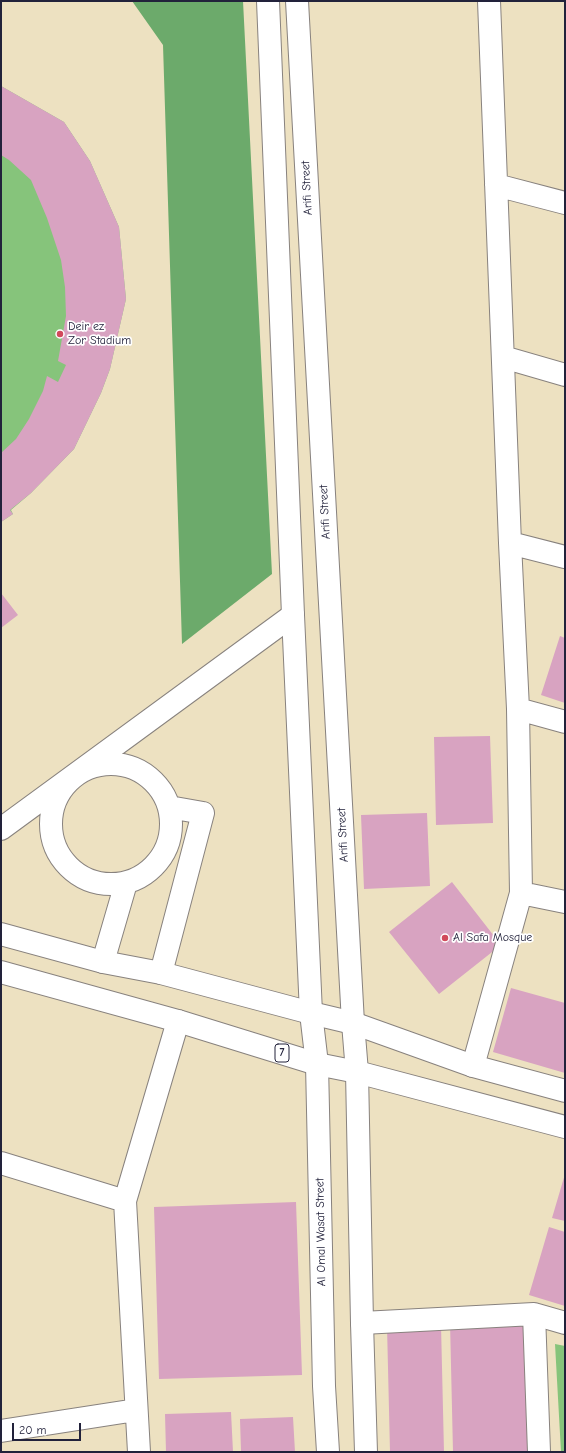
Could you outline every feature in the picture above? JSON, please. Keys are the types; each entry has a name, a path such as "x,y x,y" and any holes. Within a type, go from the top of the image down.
{"street":[{"path":"268,1 311,1013"},
{"name":"Arifi Street","path":"297,1 353,1023"},
{"path":"473,1066 522,893 518,708 510,543 489,1"},
{"path":"496,185 565,204"},
{"path":"503,357 565,375"},
{"path":"510,543 565,557"},
{"path":"1,829 293,615"},
{"path":"518,708 565,722"},
{"path":"108,763 128,766 146,774 160,789 169,807 172,827 168,846 158,863 143,875 126,883 106,884 86,879 69,868 57,852 51,833 51,813 58,794 71,778 88,768 108,763"},
{"path":"161,973 203,813 169,807"},
{"path":"103,962 126,883"},
{"path":"522,893 565,902"},
{"path":"1,934 103,962 161,973 353,1023 473,1066 565,1091"},
{"name":"7","path":"1,972 178,1021 317,1064 357,1072 565,1127"},
{"name":"Al Omal Wasat Street","path":"311,1013 317,1064 324,1386 328,1452"},
{"path":"139,1452 125,1201 178,1021"},
{"path":"353,1023 357,1072 366,1452"},
{"path":"1,1163 125,1201"},
{"path":"362,1323 534,1314 565,1322"},
{"path":"534,1314 539,1452"},
{"path":"1,1432 136,1410"}],"green space":[{"path":"132,1 243,1 272,574 182,644 163,45"},
{"name":"Deir ez Zor Stadium","path":"1,86 64,122 90,161 119,227 126,299 110,369 101,393 74,449 31,493 11,510 13,514 1,522"},
{"path":"555,1344 565,1346 565,1452 561,1452"}],"building":[{"name":"Deir ez Zor Stadium","path":"1,86 64,122 90,161 119,227 126,299 110,369 101,393 74,449 31,493 10,510 13,514 1,522 1,453 16,439 29,419 43,391 47,376 58,382 66,365 58,361 66,316 65,287 61,260 47,218 31,180 9,160 1,155"},
{"path":"1,593 18,615 1,628"},
{"path":"560,636 565,638 565,703 541,695"},
{"path":"490,736 493,823 436,825 434,737"},
{"path":"427,813 430,886 364,889 361,815"},
{"name":"Al Safa Mosque","path":"452,882 501,945 439,994 389,932"},
{"path":"511,988 565,1003 565,1073 493,1052"},
{"path":"565,1174 565,1221 552,1218"},
{"path":"296,1202 302,1375 159,1379 154,1207"},
{"path":"549,1227 565,1232 565,1306 529,1295"},
{"path":"528,1321 531,1452 453,1452 450,1322"},
{"path":"441,1325 444,1452 390,1452 387,1326"},
{"path":"231,1412 233,1452 166,1452 165,1414"},
{"path":"293,1417 295,1452 241,1452 240,1419"}],"place":[{"name":"Deir ez Zor Stadium","path":"60,334"},
{"name":"Al Safa Mosque","path":"445,938"}]}
